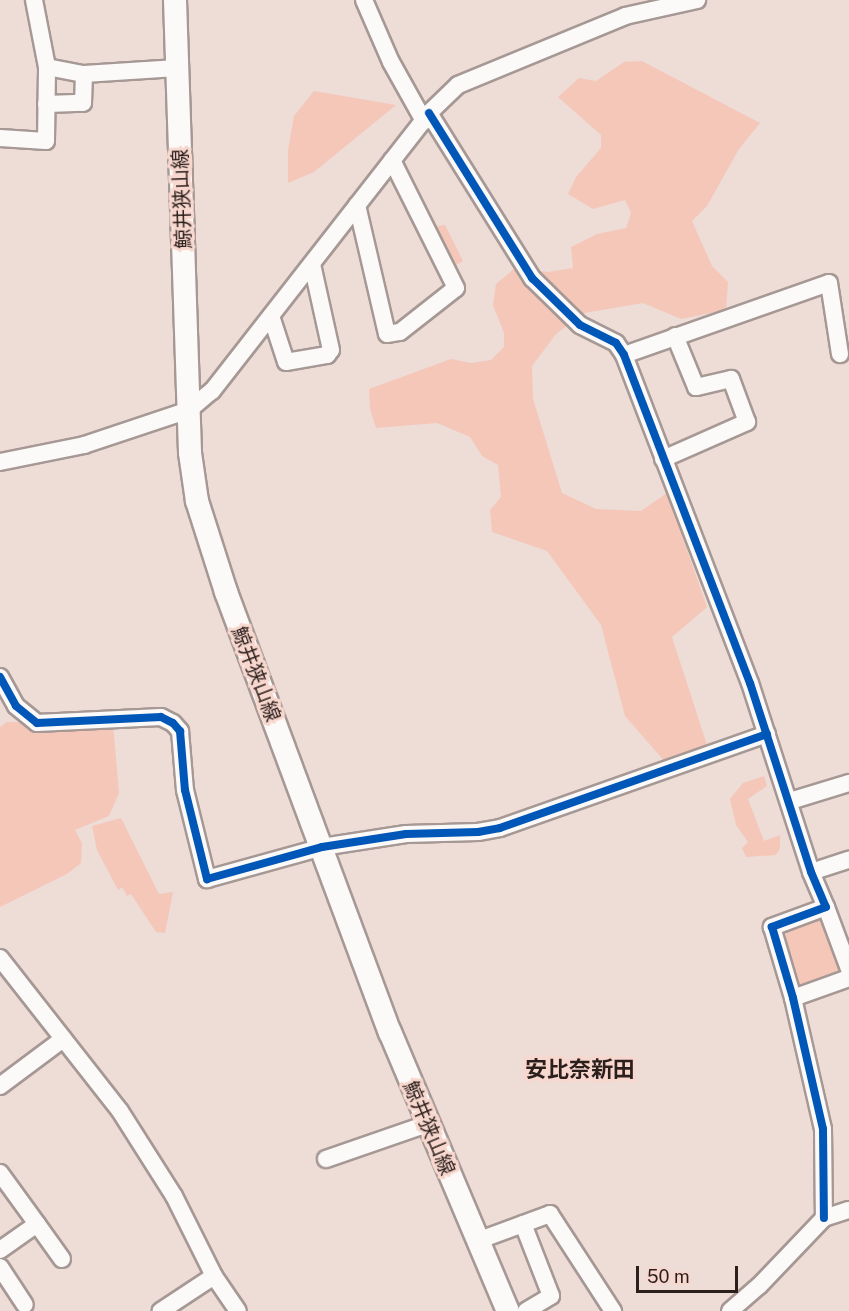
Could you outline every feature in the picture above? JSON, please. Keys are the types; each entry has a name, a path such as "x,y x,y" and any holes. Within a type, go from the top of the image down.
{"main road":[{"name":"鯨井狭山線","path":"175,0 190,453 209,546 427,1124 508,1311"}],"street":[{"path":"0,138 46,141 47,68 34,0"},
{"path":"364,0 391,62 532,278 580,325 616,343 624,355 717,592 790,801 811,872 849,969"},
{"path":"0,462 84,445 189,410 212,391 392,160 427,117 458,85 625,15 697,0"},
{"path":"47,68 84,74 177,68"},
{"path":"46,105 83,103 84,74"},
{"path":"357,205 387,334 400,332 456,288 392,160"},
{"path":"271,316 286,362 327,356 331,350 312,264"},
{"path":"624,355 829,283 840,354"},
{"path":"663,459 747,422 731,379 696,387 675,336"},
{"path":"0,677 16,706 37,723 161,717 173,723 180,731 185,790 207,879 322,848 406,834 500,828 767,734"},
{"path":"790,801 849,783"},
{"path":"811,872 849,860"},
{"path":"824,1218 823,1129 793,998 772,927 826,908"},
{"path":"0,958 120,1111 174,1196 214,1276 238,1311"},
{"path":"793,998 849,978"},
{"path":"0,1086 63,1039"},
{"path":"326,1159 427,1124"},
{"path":"0,1173 62,1259"},
{"path":"730,1311 759,1287 824,1218 849,1210"},
{"path":"477,1241 550,1214 613,1311"},
{"path":"0,1250 37,1224"},
{"path":"523,1224 551,1296 526,1311"},
{"path":"0,1267 25,1305"},
{"path":"161,1311 214,1276"}],"shaded area":[{"path":"642,61 760,123 739,149 707,206 692,221 712,266 728,282 726,310 681,319 643,303 584,313 556,334 532,366 533,399 562,493 596,509 641,511 667,493 707,607 672,637 708,748 666,763 625,716 601,625 547,551 492,532 490,510 501,497 498,465 482,456 470,437 437,423 376,428 370,409 369,389 451,359 471,363 491,360 504,347 504,333 493,305 496,284 515,268 548,272 573,268 571,247 597,234 626,228 631,213 625,200 593,209 568,194 576,177 601,148 601,135 558,97 579,78 596,81 624,62"},
{"path":"314,91 396,105 314,172 288,183 288,150 294,116"},
{"path":"445,225 463,261 456,265 452,258 448,260 432,227"},
{"path":"7,722 113,724 119,793 109,816 75,830 82,843 81,863 67,874 0,907 0,727"},
{"path":"764,776 767,786 748,799 764,841 780,835 780,848 776,855 746,857 742,848 748,842 736,825 730,799 743,783"},
{"path":"121,818 159,894 173,892 165,933 156,932 131,894 127,896 122,887 118,890 97,850 92,826"},
{"path":"825,916 844,975 800,990 784,943 787,928"}],"cycle path":[{"path":"429,113 532,278 580,325 616,343 624,355 750,683 811,872 826,907 772,927 793,998 823,1129 824,1218"},
{"path":"0,677 16,706 37,723 161,717 173,723 180,731 185,790 207,879 322,847 406,834 478,832 500,828 767,734"}],"district":[{"name":"安比奈新田","path":"580,1070"}]}
